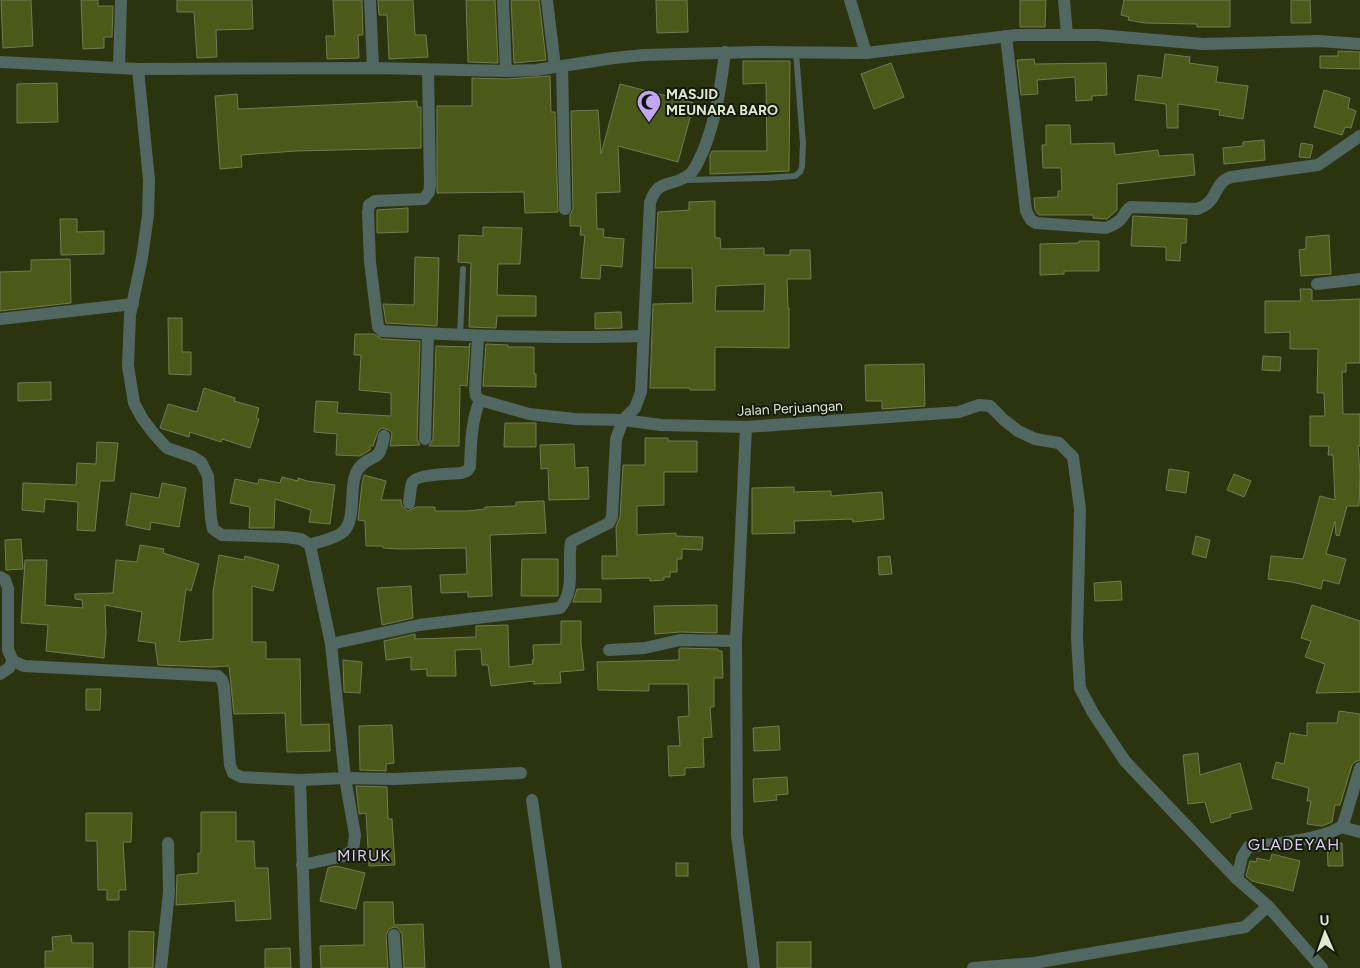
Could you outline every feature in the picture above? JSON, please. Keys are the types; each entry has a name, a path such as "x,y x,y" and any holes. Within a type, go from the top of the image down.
{"street":[{"path":"120,68 121,0"},
{"path":"370,0 373,68"},
{"path":"503,0 506,71"},
{"path":"547,0 559,66 565,209"},
{"path":"850,0 862,53"},
{"path":"1064,0 1067,35"},
{"path":"0,62 138,69 373,68 506,71 536,70 644,55 725,52 862,53 1006,36 1098,35 1203,44 1319,41 1360,44"},
{"path":"1006,36 1026,211 1031,220 1036,223 1106,228 1121,220 1127,209 1131,208 1197,210 1207,206 1212,201 1220,183 1225,179 1318,165 1360,136"},
{"path":"331,644 419,625 560,608 567,600 570,588 569,554 572,542 609,523 612,517 616,439 623,420 635,408 640,392 650,203 653,193 657,188 681,180 691,173 699,160 710,133 720,93 725,52"},
{"path":"138,69 149,180 148,215 129,325 128,358 134,403 142,418 167,448 193,457 201,462 208,476 213,529 222,535 286,537 301,539 310,545 331,644 345,778 355,835 353,850 344,856 302,865"},
{"path":"428,70 429,192 424,198 375,202 369,205 370,262 378,327 382,331 478,337 566,338 642,336"},
{"path":"1317,284 1360,278"},
{"path":"0,319 133,304"},
{"path":"425,439 428,334"},
{"path":"410,503 412,483 415,479 461,473 470,467 475,412 480,400 476,396 475,389 478,337"},
{"name":"Jalan Perjuangan","path":"480,400 529,414 575,419 623,420 661,425 746,427 959,412 979,406 990,406 1018,431 1035,440 1059,443 1073,458 1080,509 1077,638 1080,688 1093,714 1125,761 1237,879"},
{"path":"746,427 736,641 738,835 754,968"},
{"path":"310,545 343,532 349,522 354,485 359,468 378,456 382,450 384,436"},
{"path":"0,577 5,580 8,588 8,650 13,661 24,666 218,676 222,680 224,687 230,765 233,773 241,777 300,780 345,778 395,779 521,774"},
{"path":"609,650 645,648 680,640 736,641"},
{"path":"0,674 9,668 13,661"},
{"path":"1322,968 1266,907 1237,879 1242,857 1248,847 1319,835 1341,827 1360,768"},
{"path":"300,780 306,968"},
{"path":"532,800 556,968"},
{"path":"1341,827 1360,832"},
{"path":"161,968 169,892 168,843"},
{"path":"973,968 1034,962 1245,927 1266,907"},
{"path":"394,935 396,968"}],"lane":[{"path":"681,180 767,178 795,176 800,172 803,144 796,52"},
{"path":"460,335 463,269"}],"building":[{"path":"1,0 31,0 33,46 3,48"},
{"path":"81,0 98,0 98,6 113,6 112,37 104,37 104,48 83,49"},
{"path":"177,0 252,0 253,29 216,30 217,57 197,58 194,12 177,12"},
{"path":"333,0 362,0 363,35 358,35 359,58 327,59 326,36 335,36"},
{"path":"378,0 413,0 415,35 426,35 428,57 389,59 387,15 379,15"},
{"path":"466,0 495,0 498,63 468,62"},
{"path":"511,0 539,0 546,60 514,63"},
{"path":"656,0 687,0 688,32 657,33"},
{"path":"1020,0 1046,0 1045,27 1020,27"},
{"path":"1124,0 1230,0 1230,27 1197,27 1197,24 1145,23 1128,20 1129,17 1121,15"},
{"path":"1291,0 1310,0 1311,23 1291,23"},
{"path":"1338,51 1360,52 1360,69 1320,68 1320,56 1338,56"},
{"path":"1165,54 1190,57 1189,63 1218,67 1216,82 1248,86 1243,119 1219,115 1220,110 1178,104 1178,128 1167,128 1166,104 1135,100 1138,75 1162,78"},
{"path":"1034,59 1035,64 1106,63 1107,95 1092,96 1092,100 1076,101 1075,77 1037,80 1038,94 1021,95 1017,60"},
{"path":"743,61 790,61 789,171 710,174 710,155 712,151 767,151 766,83 743,84"},
{"path":"891,63 904,97 874,109 861,74"},
{"path":"550,76 551,112 555,112 558,212 525,213 524,192 437,193 437,106 472,106 472,78 506,79"},
{"path":"57,83 58,122 17,123 17,84"},
{"path":"620,84 694,103 678,162 618,146 620,192 596,193 597,229 604,229 603,237 624,239 622,267 601,265 600,279 581,278 585,235 580,235 581,226 570,226 570,215 573,209 571,111 598,110 601,154"},
{"path":"1324,90 1350,98 1348,108 1356,111 1351,128 1345,127 1342,135 1314,127"},
{"path":"237,94 238,109 417,101 417,107 421,107 421,148 296,151 241,155 242,167 220,169 215,96"},
{"path":"1046,125 1070,125 1071,144 1114,143 1115,155 1158,150 1159,156 1193,154 1195,175 1117,184 1117,210 1107,219 1093,218 1093,215 1039,215 1035,210 1034,198 1058,197 1058,191 1062,191 1061,168 1043,168 1042,145 1046,145"},
{"path":"1264,140 1265,160 1224,164 1223,148 1243,146 1243,142"},
{"path":"1301,143 1313,145 1310,158 1299,157"},
{"path":"715,201 715,238 720,238 721,249 764,248 764,255 790,255 790,250 810,250 811,279 787,279 789,348 715,347 715,390 650,388 653,304 693,303 692,268 655,268 658,212 689,210 689,202","holes":["765,284 764,311 715,311 716,286"]},
{"path":"408,208 408,232 377,233 377,210"},
{"path":"1133,216 1187,219 1186,243 1181,243 1180,261 1166,260 1166,247 1131,246"},
{"path":"60,219 77,219 77,232 104,231 104,254 61,255"},
{"path":"483,227 522,228 520,264 498,264 497,295 536,296 536,316 497,316 496,328 469,327 471,263 458,262 459,235 483,236"},
{"path":"1329,235 1331,274 1301,276 1299,250 1306,249 1306,237"},
{"path":"1079,241 1099,241 1099,271 1064,271 1064,274 1040,275 1040,244 1079,243"},
{"path":"415,257 439,258 437,326 386,323 383,304 414,305"},
{"path":"70,259 71,303 0,311 0,272 31,271 31,260"},
{"path":"1300,289 1312,290 1312,301 1360,299 1360,363 1346,363 1346,372 1342,372 1343,414 1360,414 1360,446 1358,446 1360,474 1359,506 1347,506 1339,536 1336,535 1335,521 1326,554 1346,559 1339,584 1323,580 1321,589 1292,582 1268,579 1271,556 1303,559 1320,496 1335,500 1333,455 1328,455 1329,446 1310,446 1310,416 1325,416 1324,393 1317,393 1318,349 1290,349 1290,332 1265,333 1265,301 1301,301"},
{"path":"621,312 622,328 595,329 595,313"},
{"path":"168,318 182,318 182,352 191,352 191,375 169,374"},
{"path":"355,334 374,334 382,339 420,341 417,439 420,445 390,446 392,433 382,428 378,431 373,446 370,446 370,450 360,456 336,455 337,434 314,432 316,401 338,402 337,413 391,416 391,393 359,390 361,355 354,355"},
{"path":"470,343 467,386 460,385 459,446 429,446 433,439 436,346 469,347"},
{"path":"486,344 508,345 508,347 534,347 536,387 483,386"},
{"path":"1263,356 1281,357 1280,371 1262,370"},
{"path":"924,364 925,406 882,409 882,401 866,401 865,365"},
{"path":"51,382 51,400 18,401 18,383"},
{"path":"204,388 235,398 234,401 259,408 256,418 259,419 250,448 222,439 221,442 190,432 189,437 160,428 168,404 197,412"},
{"path":"505,423 536,423 536,447 504,447"},
{"path":"645,438 668,438 668,441 697,441 697,472 664,472 664,505 637,506 637,535 676,533 676,536 703,537 702,550 682,549 682,559 677,559 677,572 670,572 670,577 664,577 664,580 650,581 650,578 602,579 602,556 617,556 616,527 620,517 623,465 645,465"},
{"path":"97,442 118,443 114,481 100,481 95,531 77,530 78,502 45,499 44,512 22,510 23,483 76,485 77,463 96,464"},
{"path":"574,444 575,468 588,467 589,499 549,500 548,468 541,469 540,445"},
{"path":"1169,469 1189,472 1186,493 1166,490"},
{"path":"1234,474 1251,481 1244,497 1227,490"},
{"path":"364,475 386,481 381,500 401,500 402,506 408,511 416,507 435,507 435,511 468,511 485,509 485,507 516,506 516,502 544,501 546,533 490,535 492,596 468,597 468,592 441,593 440,575 467,574 466,548 401,549 366,546 365,521 358,520"},
{"path":"282,477 298,481 298,478 335,485 330,524 309,522 311,510 275,499 274,528 249,528 250,507 230,503 235,479 258,484 259,479 280,483"},
{"path":"162,483 186,488 179,527 151,522 150,530 126,525 131,493 159,498"},
{"path":"794,487 794,492 831,491 831,496 882,492 884,519 853,522 852,519 794,521 795,533 752,534 752,488"},
{"path":"1196,536 1210,540 1206,558 1192,554"},
{"path":"21,539 23,569 6,570 5,540"},
{"path":"140,545 164,549 163,553 199,564 191,591 186,589 179,642 213,639 213,592 219,555 244,560 245,556 279,565 273,591 252,586 252,642 266,642 266,659 300,659 301,725 329,724 330,751 287,752 285,713 234,714 229,666 158,665 155,643 138,641 142,612 105,605 106,634 104,658 46,651 48,625 21,623 25,560 47,560 45,605 83,608 82,600 75,599 75,594 113,593 116,560 137,562"},
{"path":"890,556 892,574 879,575 878,557"},
{"path":"522,559 558,559 558,596 521,596"},
{"path":"1121,581 1122,600 1095,601 1094,583"},
{"path":"411,586 413,618 382,625 377,588"},
{"path":"577,589 601,589 601,602 573,602"},
{"path":"717,605 717,633 680,632 655,634 654,606"},
{"path":"1312,605 1360,621 1360,692 1316,693 1325,664 1305,657 1311,641 1301,638"},
{"path":"561,621 581,621 584,670 560,672 561,683 534,684 534,681 491,686 488,665 482,665 481,649 455,650 456,676 427,676 427,669 411,670 411,657 386,660 384,641 415,634 415,639 476,637 476,626 508,625 509,667 533,664 533,645 561,644"},
{"path":"679,649 718,649 718,651 722,651 723,678 714,678 714,707 710,707 712,737 703,738 704,767 685,768 685,775 669,776 668,746 680,746 678,717 689,716 688,684 649,684 649,691 598,690 597,662 679,660"},
{"path":"343,660 362,662 360,693 344,692"},
{"path":"86,689 101,689 100,710 86,710"},
{"path":"1339,711 1360,714 1360,760 1352,765 1340,805 1335,805 1332,822 1322,826 1307,824 1311,801 1307,801 1309,788 1272,778 1276,762 1284,764 1290,733 1307,736 1307,723 1337,723"},
{"path":"392,725 394,763 386,764 386,771 360,770 359,726"},
{"path":"779,726 780,750 754,751 753,728"},
{"path":"1198,753 1200,775 1240,763 1252,809 1230,814 1231,817 1211,823 1205,802 1188,804 1183,755"},
{"path":"787,777 788,794 776,795 777,800 754,802 753,779"},
{"path":"356,786 387,787 388,819 392,819 395,865 369,866 366,813 359,814"},
{"path":"201,812 236,812 236,841 254,841 255,868 268,868 271,919 236,921 235,901 176,905 177,875 198,873 198,853 201,853"},
{"path":"86,813 132,813 131,842 123,842 126,890 119,890 119,900 107,900 107,890 98,890 97,841 86,841"},
{"path":"1342,843 1343,866 1328,866 1327,844"},
{"path":"1272,854 1300,861 1293,891 1252,881 1246,876 1250,861 1256,862 1257,858 1270,861"},
{"path":"676,863 688,863 688,876 676,876"},
{"path":"336,866 365,873 356,909 320,901 328,868"},
{"path":"364,902 393,902 394,925 423,924 425,968 404,968 402,934 398,928 394,927 389,929 386,935 388,968 321,968 320,946 364,945"},
{"path":"129,931 154,932 153,968 129,968"},
{"path":"71,935 72,943 93,943 93,968 45,968 45,951 53,951 52,937"},
{"path":"777,942 811,942 811,968 777,968"},
{"path":"290,948 291,968 265,968 265,949"}],"place":[{"name":"MASJID MEUNARA BARO","path":"649,123"}],"district":[{"name":"GLADEYAH","path":"1294,844"},
{"name":"MIRUK","path":"364,855"}]}
